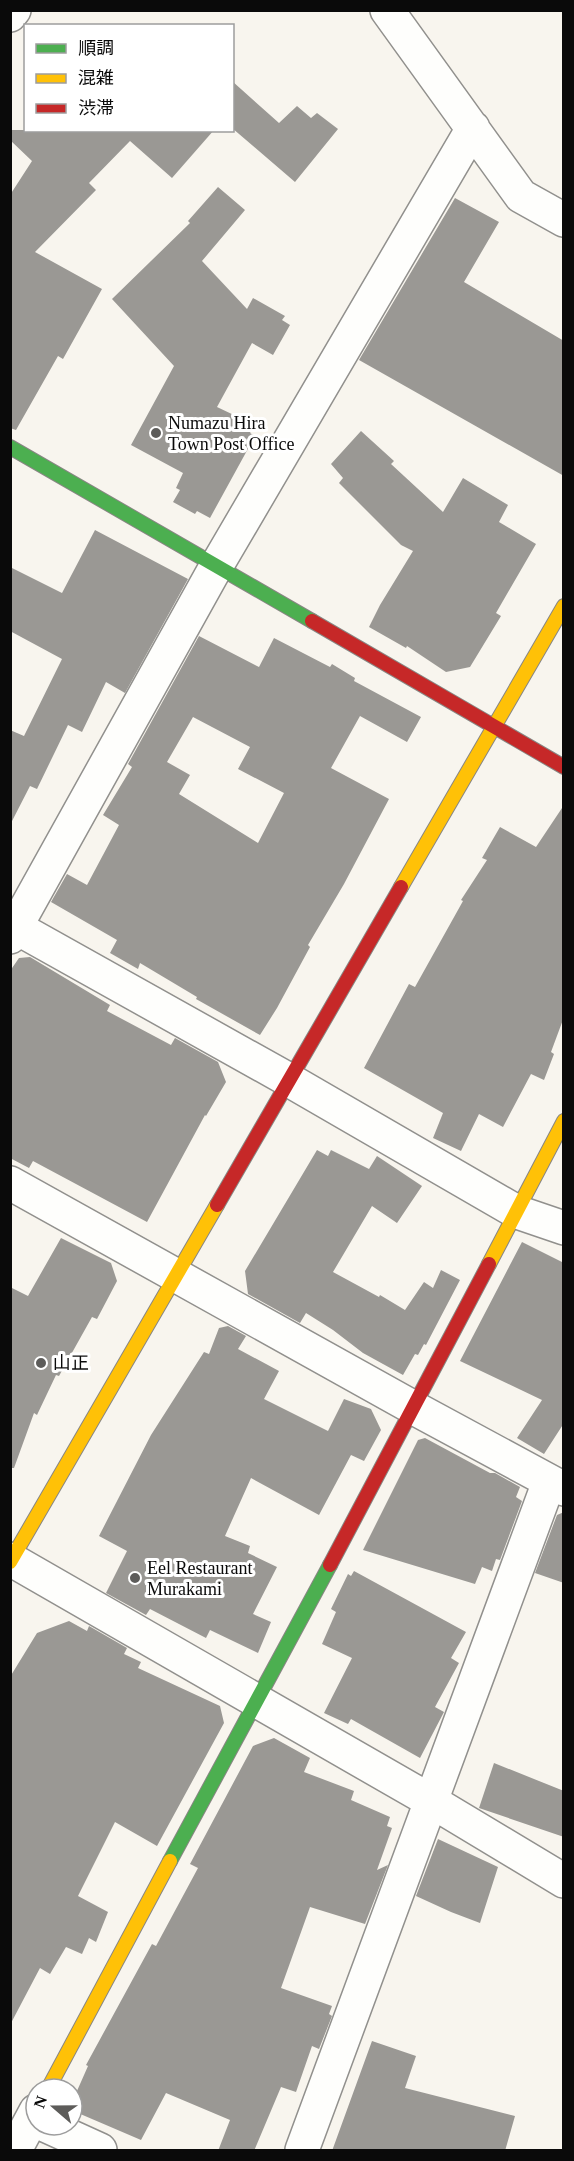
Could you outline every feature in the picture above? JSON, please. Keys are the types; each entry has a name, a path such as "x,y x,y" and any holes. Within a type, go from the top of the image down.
{"street":[{"path":"10,15 14,10"},
{"path":"387,10 521,196 564,220"},
{"path":"473,128 217,565 12,929 289,1080 517,1212 564,1228"},
{"path":"10,447 564,767"},
{"path":"564,606 11,1560 431,1801 564,1881"},
{"path":"54,2077 414,1408 564,1121"},
{"path":"10,1184 556,1485 431,1801 302,2151"},
{"path":"15,2151 24,2132"},
{"path":"73,2137 100,2151"}],"building":[{"path":"234,83 279,123 297,106 311,118 317,113 338,129 295,182 234,130"},
{"path":"10,130 24,130 24,132 212,132 172,178 130,141 89,183 96,190 35,252 102,289 63,359 58,356 16,430 10,428 10,195 32,161 10,140"},
{"path":"218,187 245,210 202,261 247,309 253,298 285,316 282,320 290,325 273,355 252,343 217,407 255,425 250,433 255,436 210,518 197,511 195,514 173,502 180,490 176,488 183,473 131,445 174,366 112,299 190,223 188,221"},
{"path":"455,198 499,222 464,282 564,341 564,476 359,360"},
{"path":"361,431 394,461 391,464 443,512 463,478 508,505 499,522 536,544 496,613 501,616 470,667 446,672 407,646 406,648 369,627 413,551 401,545 339,483 343,478 331,464"},
{"path":"95,530 188,579 125,693 106,682 82,732 68,725 37,789 30,786 10,825 10,730 24,736 62,659 10,631 10,567 62,593"},
{"path":"199,636 259,667 274,638 330,667 332,664 355,678 354,681 421,717 407,742 360,716 331,768 389,799 344,884 308,945 310,947 277,1008 260,1035 196,999 197,997 140,963 138,969 110,953 117,940 51,902 67,874 87,885 119,825 103,815 132,767 128,764","holes":["193,717 250,747 238,769 284,793 258,843 179,794 190,775 167,762"]},
{"path":"564,805 564,1017 551,1052 554,1054 544,1080 531,1074 503,1127 479,1114 461,1151 433,1138 443,1113 364,1068 409,984 415,987 463,901 461,900 487,860 482,858 500,827 536,847"},
{"path":"30,957 110,1005 107,1011 171,1045 175,1038 218,1062 226,1082 205,1115 147,1222 33,1161 29,1168 10,1158 10,971 19,958"},
{"path":"317,1150 328,1156 331,1150 369,1169 377,1156 422,1186 397,1223 372,1206 333,1272 405,1310 424,1282 433,1288 441,1270 460,1280 426,1345 424,1344 418,1355 415,1354 403,1375 363,1353 306,1313 300,1323 248,1294 245,1271"},
{"path":"61,1238 111,1263 117,1281 97,1319 92,1317 59,1376 56,1375 37,1415 34,1413 14,1468 10,1468 10,1287 28,1296"},
{"path":"522,1242 564,1263 564,1423 544,1454 517,1438 542,1400 460,1361"},
{"path":"228,1326 246,1336 238,1349 279,1371 264,1399 328,1431 344,1399 371,1409 381,1430 364,1461 351,1455 319,1515 251,1478 225,1536 250,1546 248,1553 277,1567 253,1614 271,1622 258,1653 210,1630 206,1638 150,1609 146,1615 106,1593 127,1551 99,1536 151,1435 204,1352 209,1354 219,1328"},
{"path":"425,1438 520,1487 516,1497 522,1501 500,1560 496,1559 492,1571 482,1567 475,1584 363,1550 418,1440"},
{"path":"564,1512 564,1583 535,1573 557,1515"},
{"path":"354,1571 466,1632 451,1658 459,1663 435,1707 444,1712 420,1758 351,1719 348,1724 324,1713 352,1658 322,1644 336,1612 331,1609 348,1574 351,1576"},
{"path":"69,1621 87,1631 89,1626 127,1648 124,1654 141,1662 138,1668 220,1706 224,1723 157,1846 115,1822 78,1896 108,1912 96,1942 89,1938 82,1954 66,1947 50,1974 40,1968 10,2025 10,1677 37,1633"},
{"path":"274,1738 310,1758 304,1772 354,1791 351,1800 390,1817 387,1826 392,1828 377,1870 388,1865 365,1924 310,1907 281,1988 332,2006 329,2014 332,2016 319,2049 312,2046 296,2092 281,2087 254,2151 218,2151 230,2120 166,2093 141,2140 84,2116 83,2077 88,2066 86,2065 152,1944 156,1946 198,1868 190,1864 253,1746"},
{"path":"494,1763 564,1791 564,1837 479,1808"},
{"path":"438,1839 498,1867 480,1923 416,1896"},
{"path":"372,2041 416,2056 405,2088 515,2116 505,2151 332,2151"}],"traffic: fast":[{"path":"10,447 312,621"},
{"path":"170,1861 330,1565"}],"traffic: slow":[{"path":"401,887 564,606"},
{"path":"489,1264 564,1121"},
{"path":"10,1562 217,1205"},
{"path":"54,2077 170,1861"}],"traffic: jam":[{"path":"312,621 564,767"},
{"path":"217,1205 401,887"},
{"path":"330,1565 489,1264"}],"place":[{"name":"Numazu Hira Town Post Office","path":"156,433"},
{"name":"山正","path":"41,1363"},
{"name":"Eel Restaurant Murakami","path":"135,1578"}]}
